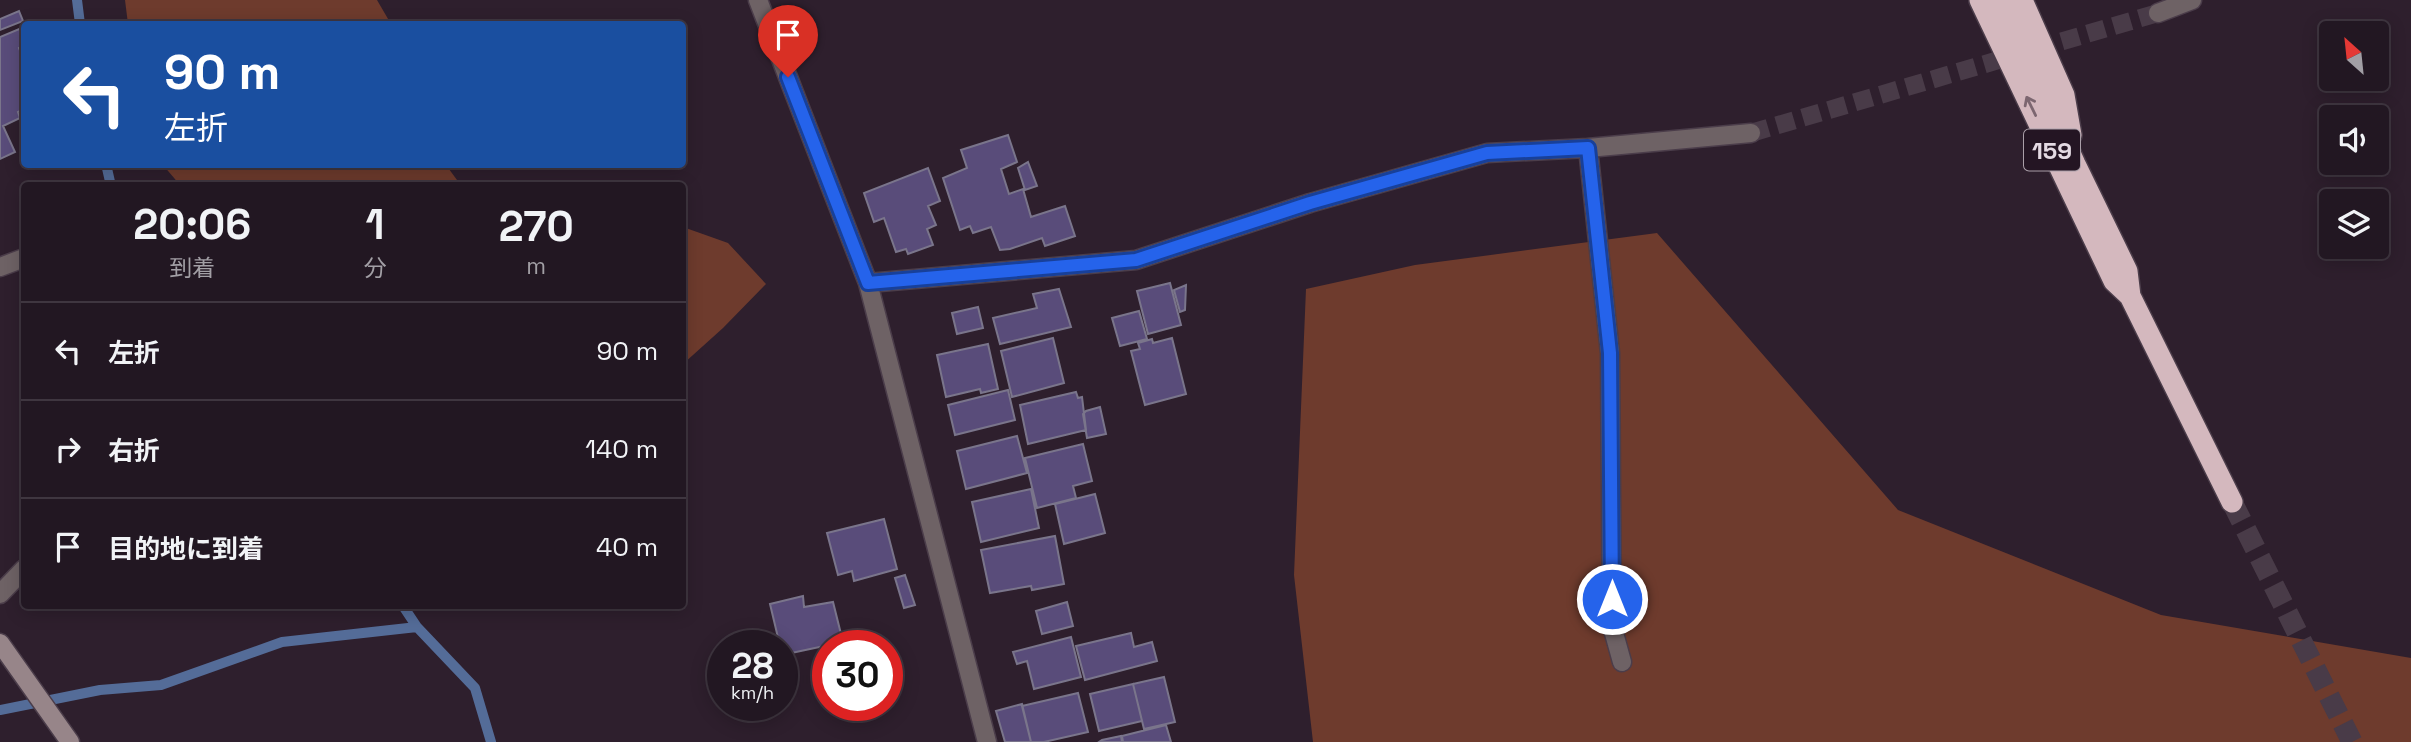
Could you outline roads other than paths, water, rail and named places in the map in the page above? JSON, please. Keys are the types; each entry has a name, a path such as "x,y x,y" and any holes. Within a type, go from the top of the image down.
{"highway":[{"name":"159","path":"1980,0 2114,281 2130,296"},
{"name":"159","path":"2001,0 2127,271 2130,296 2232,502"},
{"path":"2022,0 2064,96 2075,164"}],"street":[{"path":"758,0 868,283 987,742"},
{"path":"2158,13 2192,0"},
{"path":"868,283 1136,260 1310,203 1487,153 1588,148 1751,132"},
{"path":"1588,148 1610,353 1612,626 1622,662"},
{"path":"0,267 21,259"},
{"path":"0,594 21,572"},
{"path":"0,643 70,742"}],"waterway":[{"path":"77,0 80,21"},
{"path":"107,168 110,182"},
{"path":"405,609 417,627 475,688 491,742"},
{"path":"0,710 100,690 161,685 282,642 417,627"}],"tunnel":[{"path":"1751,133 2158,13"},
{"path":"2232,502 2352,742"}]}
